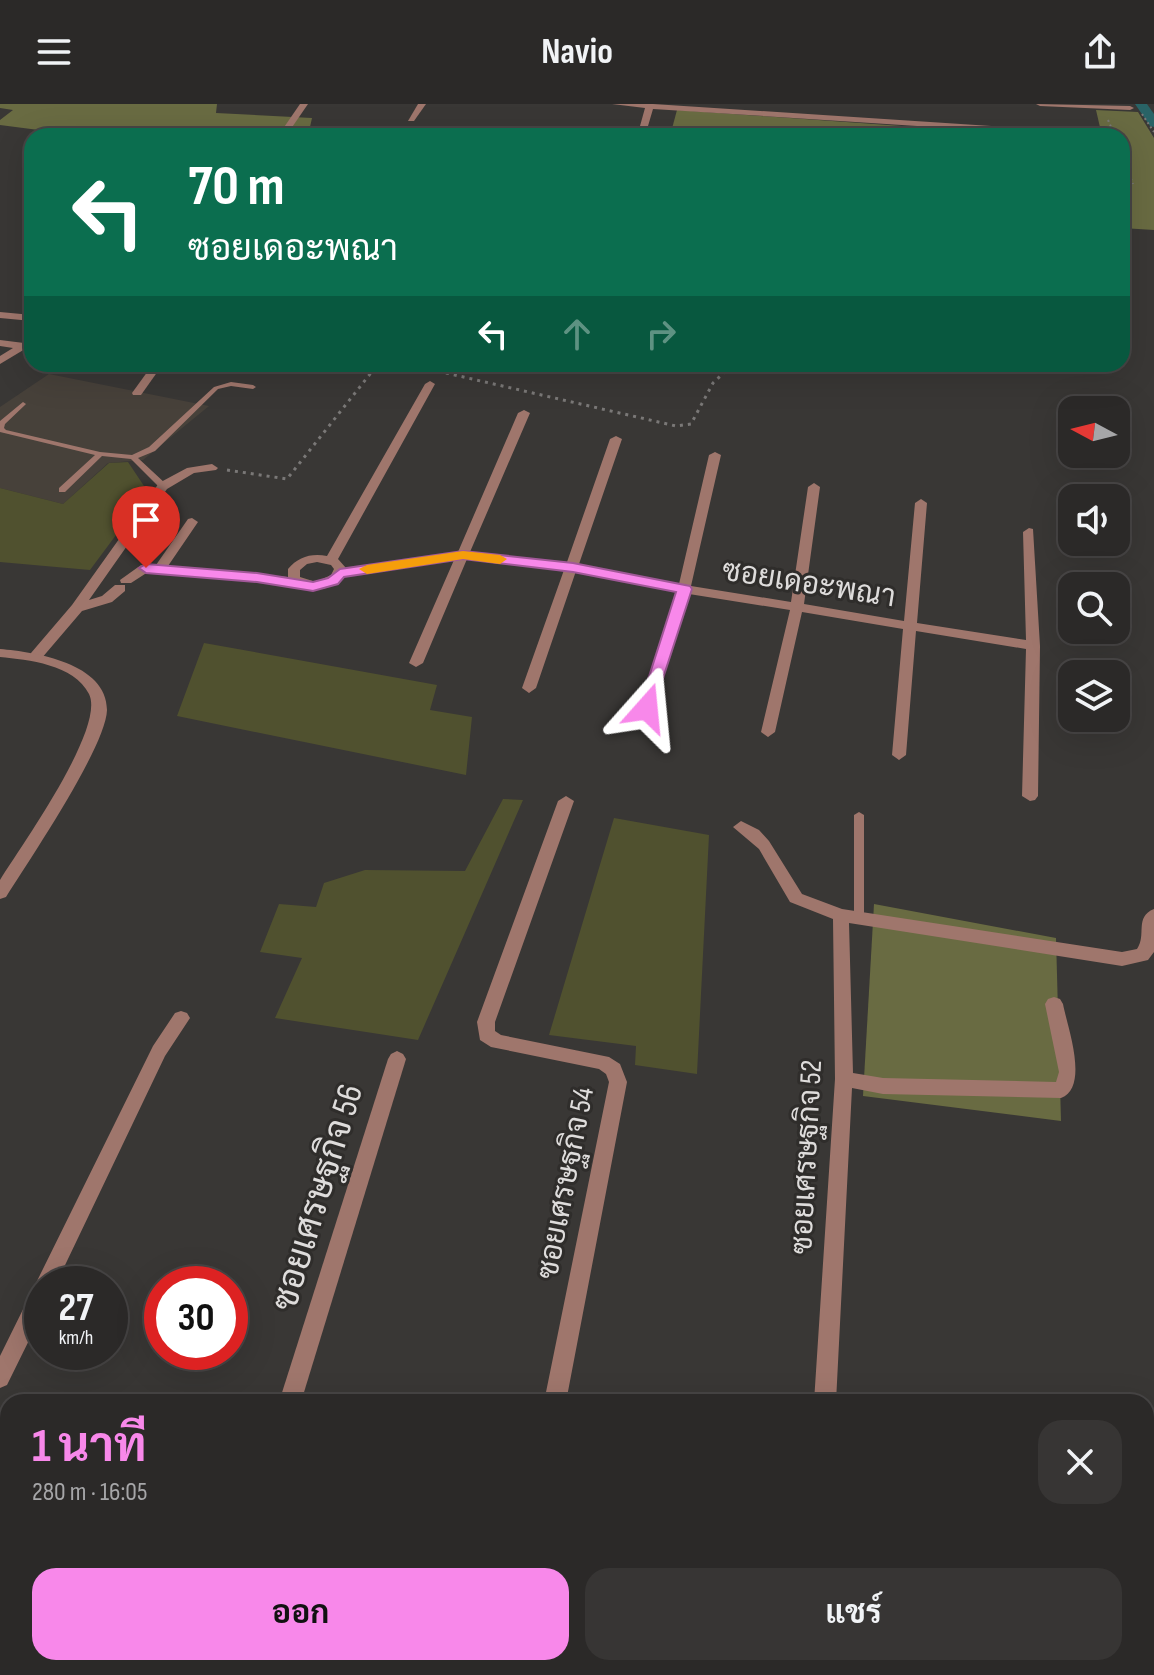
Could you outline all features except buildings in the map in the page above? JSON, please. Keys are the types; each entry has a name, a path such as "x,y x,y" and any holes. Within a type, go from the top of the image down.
{"street":[{"path":"288,128 304,104"},
{"path":"411,119 422,104"},
{"path":"616,104 989,128"},
{"path":"1040,104 1130,108"},
{"path":"644,126 650,106"},
{"path":"0,315 24,317"},
{"path":"0,343 24,346"},
{"path":"0,361 24,349"},
{"path":"137,393 152,372"},
{"path":"331,560 430,384"},
{"path":"416,663 524,413"},
{"path":"529,688 616,439"},
{"path":"647,708 684,589 715,455"},
{"path":"36,656 77,608 163,486 191,470 212,468"},
{"path":"768,732 797,607 814,487"},
{"path":"899,755 921,503"},
{"path":"160,569 192,522"},
{"path":"1029,532 1033,646 1030,796"},
{"name":"ซอยเดอะพณา","path":"77,608 107,599 146,568 320,586 333,581 340,573 463,555 573,567 684,589 1033,646"},
{"path":"298,582 294,578 294,569 303,561 317,558 339,565 340,573"},
{"path":"0,653 36,656 69,669 92,686 101,708 97,725 78,764 0,893"},
{"name":"ซอยเศรษฐกิจ 54","path":"557,1394 618,1082 614,1069 603,1062 497,1042 486,1035 486,1022 566,801"},
{"path":"741,827 754,834 764,845 796,898 850,916 1122,959 1142,955 1149,946 1149,921 1154,915"},
{"name":"ซอยเศรษฐกิจ 52","path":"825,1394 850,916"},
{"path":"844,1079 883,1086 1061,1090 1068,1072 1054,1004"},
{"path":"55,1266 159,1051 181,1018"},
{"name":"ซอยเศรษฐกิจ 56","path":"292,1394 397,1059"},
{"path":"0,1378 24,1329"}],"lane":[{"path":"23,404 2,423 0,428 4,432 100,454 133,457 163,440 216,388 231,384 253,387"},
{"path":"62,490 100,454"},
{"path":"133,457 163,486"},
{"path":"850,916 859,815"}],"path":[{"path":"1140,110 1154,132"},
{"path":"1130,176 1133,184"},
{"path":"212,468 287,479 372,372"},
{"path":"445,372 676,426 691,424 713,383 725,372"}],"shaded area":[{"path":"49,374 209,406 143,460 108,463 63,504 0,488 0,407"}],"green space":[{"path":"0,104 217,104 216,113 312,118 310,128 24,128 0,125 0,120 13,110 0,108"},
{"path":"677,110 930,128 672,128"},
{"path":"1096,110 1138,112 1154,138 1154,230 1130,228 1130,128 1100,128"},
{"path":"128,462 148,492 90,570 0,562 0,488 63,504 109,463"},
{"path":"204,643 437,685 430,710 472,717 466,775 177,716"},
{"path":"503,799 523,800 418,1040 275,1018 302,958 260,952 279,904 316,907 324,883 365,870 465,871"},
{"path":"614,818 709,835 697,1074 635,1065 636,1046 549,1035"},
{"path":"874,904 1056,938 1061,1121 863,1096"}],"waterway":[{"path":"1141,104 1154,123"}],"slow traffic":[{"path":"367,569 463,555 500,559"}],"route":[{"path":"146,568 257,577 313,586 327,584 340,573 463,555 573,567 684,589 647,708"}]}
